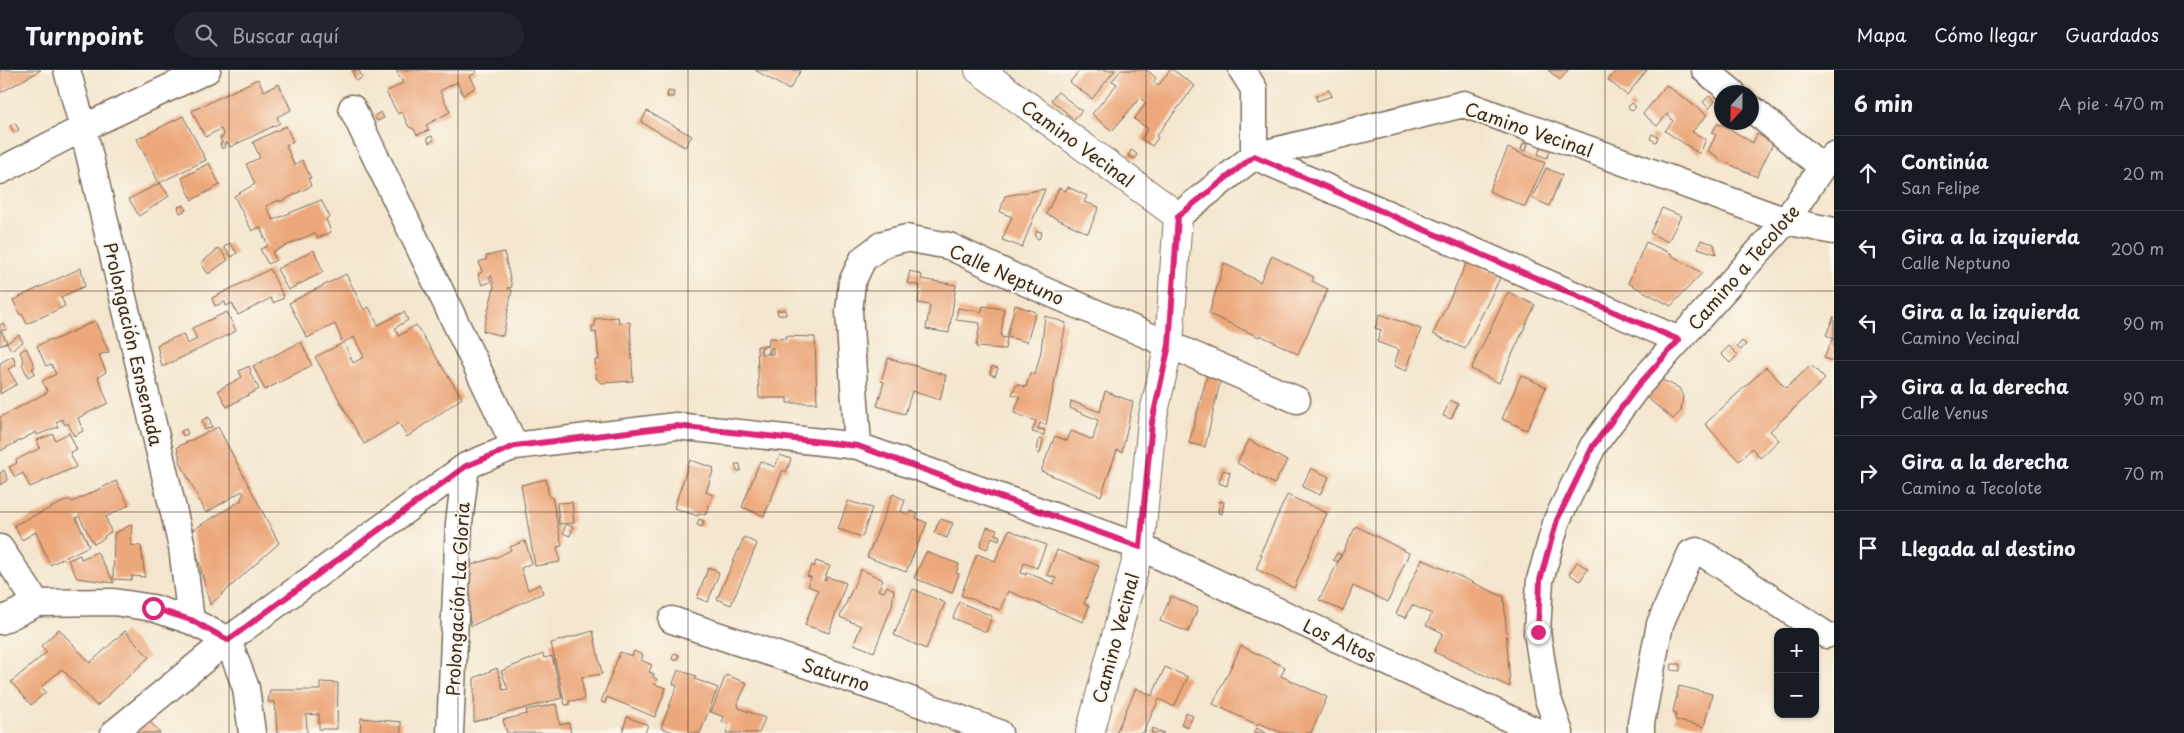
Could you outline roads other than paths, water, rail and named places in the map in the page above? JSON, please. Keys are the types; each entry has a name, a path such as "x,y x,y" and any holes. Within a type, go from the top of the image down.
{"street":[{"name":"Prolongación Esnsenada","path":"67,70 83,128 182,547 191,620"},
{"path":"0,171 83,128 207,70"},
{"name":"Camino Vecinal","path":"979,70 1178,216"},
{"path":"1242,70 1254,89 1254,156 1679,340"},
{"path":"1705,70 1723,85"},
{"name":"Camino Vecinal","path":"1090,733 1140,547 1152,422 1169,345 1178,216 1254,156 1464,104 1786,221 1834,231"},
{"path":"352,108 515,446"},
{"path":"1759,113 1828,161"},
{"name":"Camino a Tecolote","path":"1560,733 1547,696 1538,632 1540,580 1557,520 1593,446 1637,387 1786,221 1828,161"},
{"name":"Calle Neptuno","path":"858,446 849,312 852,282 863,259 883,244 906,238 949,246 1027,283 1297,400"},
{"path":"114,733 228,640 466,466 515,446 676,426 858,446 1140,547"},
{"name":"Prolongación La Gloria","path":"450,733 459,524 466,466"},
{"name":"Los Altos","path":"1140,547 1540,733"},
{"path":"0,548 37,603"},
{"path":"1642,733 1643,715 1660,624 1682,569 1691,553 1697,551 1704,554 1826,635"},
{"path":"0,621 37,603 114,602 153,608 191,620 228,640 246,688 252,733"},
{"name":"Saturno","path":"672,620 897,694 999,733"}]}
